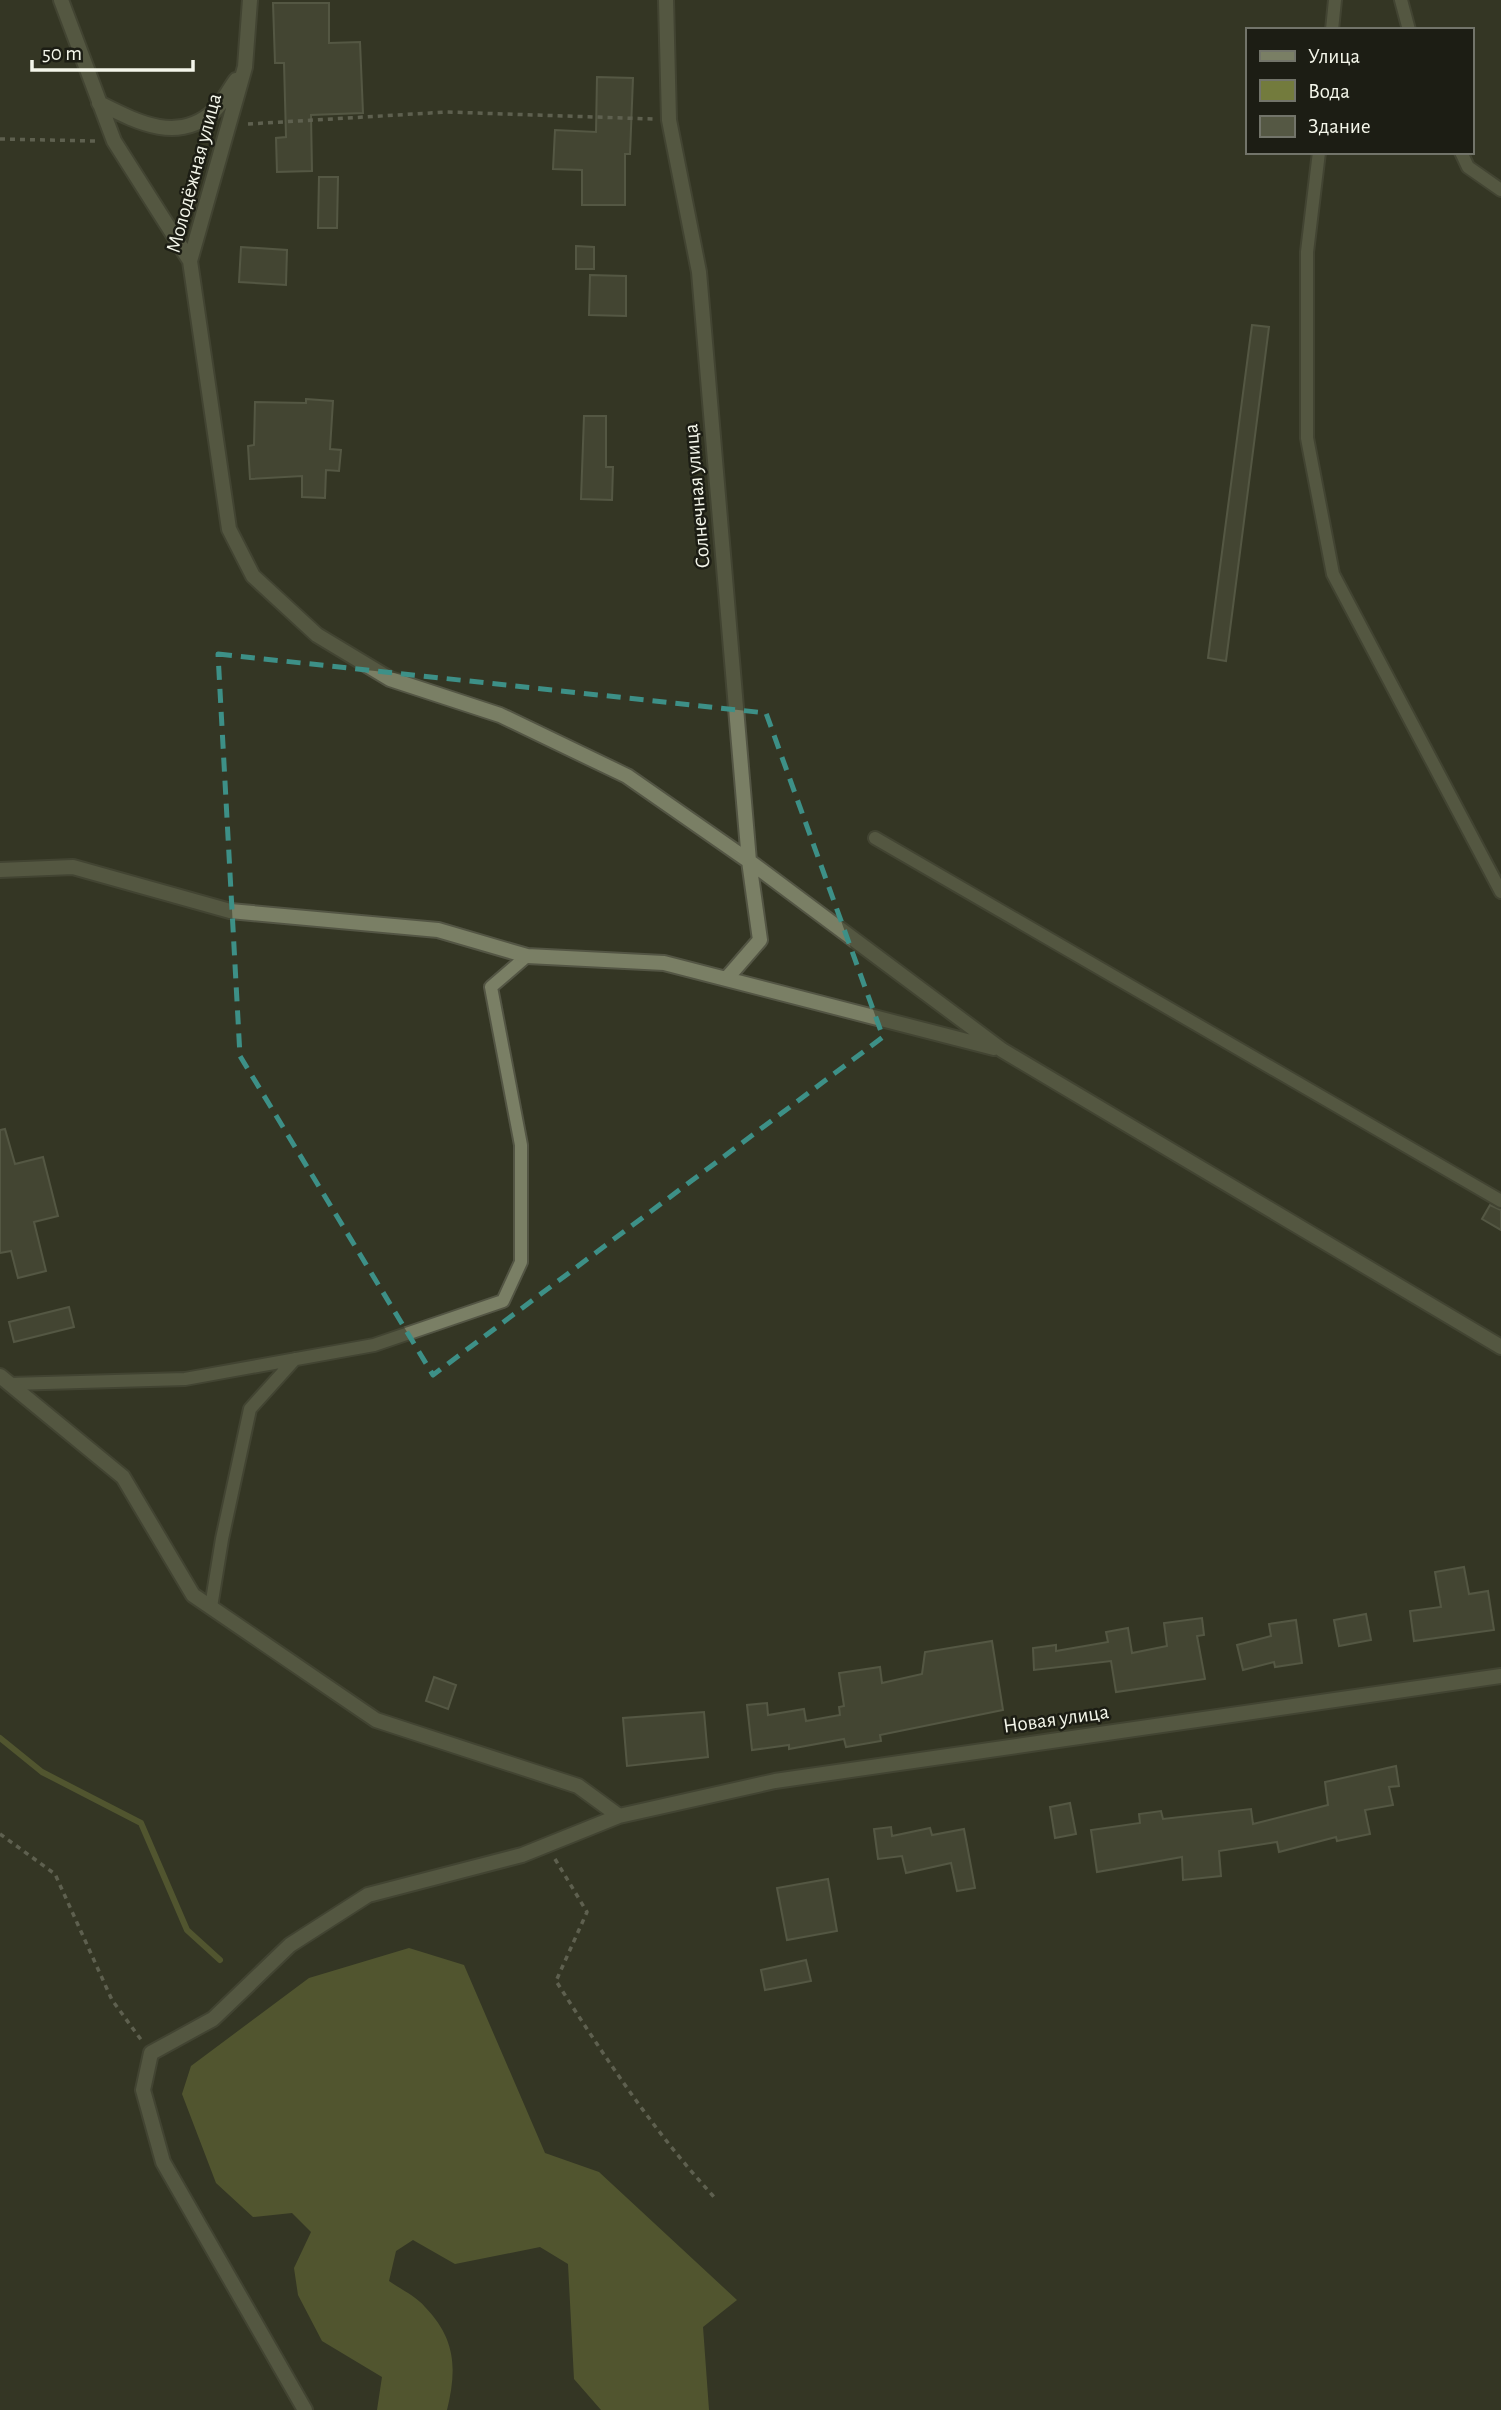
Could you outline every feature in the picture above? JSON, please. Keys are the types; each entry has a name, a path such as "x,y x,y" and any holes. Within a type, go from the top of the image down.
{"street":[{"path":"61,0 114,141 190,261"},
{"name":"Молодёжная улица","path":"250,0 245,67 190,261 229,529 253,576 317,635 390,678 500,715 627,776 749,861 1002,1050"},
{"name":"Солнечная улица","path":"666,0 669,120 699,272 749,861 760,940 727,978"},
{"path":"99,103 137,122 169,130 189,127 215,110 245,67"},
{"path":"0,870 73,867 230,911 438,930 527,956 664,963 1002,1050 1501,1347"},
{"path":"5,1380 123,1477 193,1595 376,1720 578,1786 619,1816"},
{"name":"Новая улица","path":"151,2053 213,2019 290,1945 368,1895 547,1845 619,1816 775,1781 1501,1676"},
{"path":"151,2053 143,2090 163,2162 305,2410"}],"lane":[{"path":"1332,28 1335,0"},
{"path":"1401,0 1408,28"},
{"path":"1318,154 1307,252 1307,438 1333,574 1501,892"},
{"path":"1462,154 1468,167 1501,190"},
{"path":"876,838 1501,1201"},
{"path":"5,1380 185,1379 374,1345 503,1301 521,1262 521,1145 491,987 527,956"},
{"path":"211,1607 222,1539 250,1409 295,1359"}],"path":[{"path":"227,125 447,112 669,120"},
{"path":"0,139 114,141"},
{"path":"0,1834 55,1874 112,2000 151,2053"},
{"path":"547,1845 587,1912 556,1981 598,2048 683,2164 715,2198"}],"highlighted area":[{"path":"218,654 766,713 883,1037 433,1375 240,1056"}],"water":[{"path":"409,1948 464,1965 545,2153 599,2172 737,2300 703,2327 709,2410 601,2410 574,2379 568,2264 540,2247 455,2264 413,2240 396,2251 389,2281 421,2303 443,2331 453,2368 447,2410 377,2410 382,2377 322,2341 298,2295 294,2268 311,2232 292,2213 253,2217 216,2183 182,2094 191,2066 309,1978"}],"building":[{"path":"273,3 329,3 329,43 360,42 363,113 311,115 312,171 277,172 276,138 286,137 284,63 275,63"},
{"path":"597,77 633,78 630,154 625,154 625,205 582,205 582,170 553,169 555,130 596,132"},
{"path":"319,177 338,177 337,228 318,228"},
{"path":"576,246 594,247 594,269 576,269"},
{"path":"241,247 287,250 286,285 239,282"},
{"path":"590,275 626,276 626,316 589,315"},
{"path":"1252,325 1269,327 1226,661 1208,658"},
{"path":"306,399 333,401 330,449 341,450 339,471 326,470 325,498 302,497 302,476 250,479 248,446 254,445 255,402 306,403"},
{"path":"584,416 606,416 606,467 613,467 612,500 581,499"},
{"path":"5,1129 15,1164 43,1157 58,1216 34,1222 46,1271 18,1278 11,1251 0,1253 0,1130"},
{"path":"1490,1205 1501,1210 1501,1230 1482,1219"},
{"path":"69,1307 74,1327 14,1342 9,1322"},
{"path":"1464,1567 1469,1594 1488,1591 1494,1630 1414,1641 1410,1611 1441,1607 1435,1572"},
{"path":"1366,1614 1371,1640 1339,1646 1334,1620"},
{"path":"1202,1618 1204,1635 1197,1636 1205,1679 1116,1692 1111,1661 1034,1670 1033,1648 1056,1645 1056,1651 1108,1642 1106,1632 1128,1628 1132,1653 1167,1646 1164,1623"},
{"path":"1296,1620 1302,1663 1275,1667 1274,1662 1243,1670 1237,1645 1271,1636 1269,1624"},
{"path":"992,1641 1003,1710 880,1735 881,1741 846,1747 844,1739 789,1749 789,1745 752,1750 747,1705 767,1703 768,1715 804,1709 806,1721 840,1715 839,1707 844,1706 839,1673 880,1667 882,1683 922,1674 925,1652"},
{"path":"434,1677 456,1685 448,1709 426,1701"},
{"path":"704,1712 708,1757 627,1766 623,1718"},
{"path":"1396,1766 1399,1786 1389,1787 1393,1805 1365,1810 1370,1834 1337,1841 1336,1837 1279,1852 1277,1842 1219,1851 1221,1876 1183,1880 1182,1857 1097,1872 1091,1830 1140,1823 1139,1814 1161,1811 1163,1819 1251,1809 1253,1824 1328,1805 1325,1782"},
{"path":"1070,1803 1076,1834 1055,1838 1050,1807"},
{"path":"891,1827 892,1836 930,1828 932,1835 964,1829 975,1888 957,1891 951,1863 906,1873 902,1856 878,1859 874,1829"},
{"path":"828,1879 837,1931 787,1940 777,1888"},
{"path":"806,1960 811,1981 765,1990 761,1970"}],"waterway":[{"path":"0,1738 42,1772 141,1823 187,1930 220,1960"}]}
